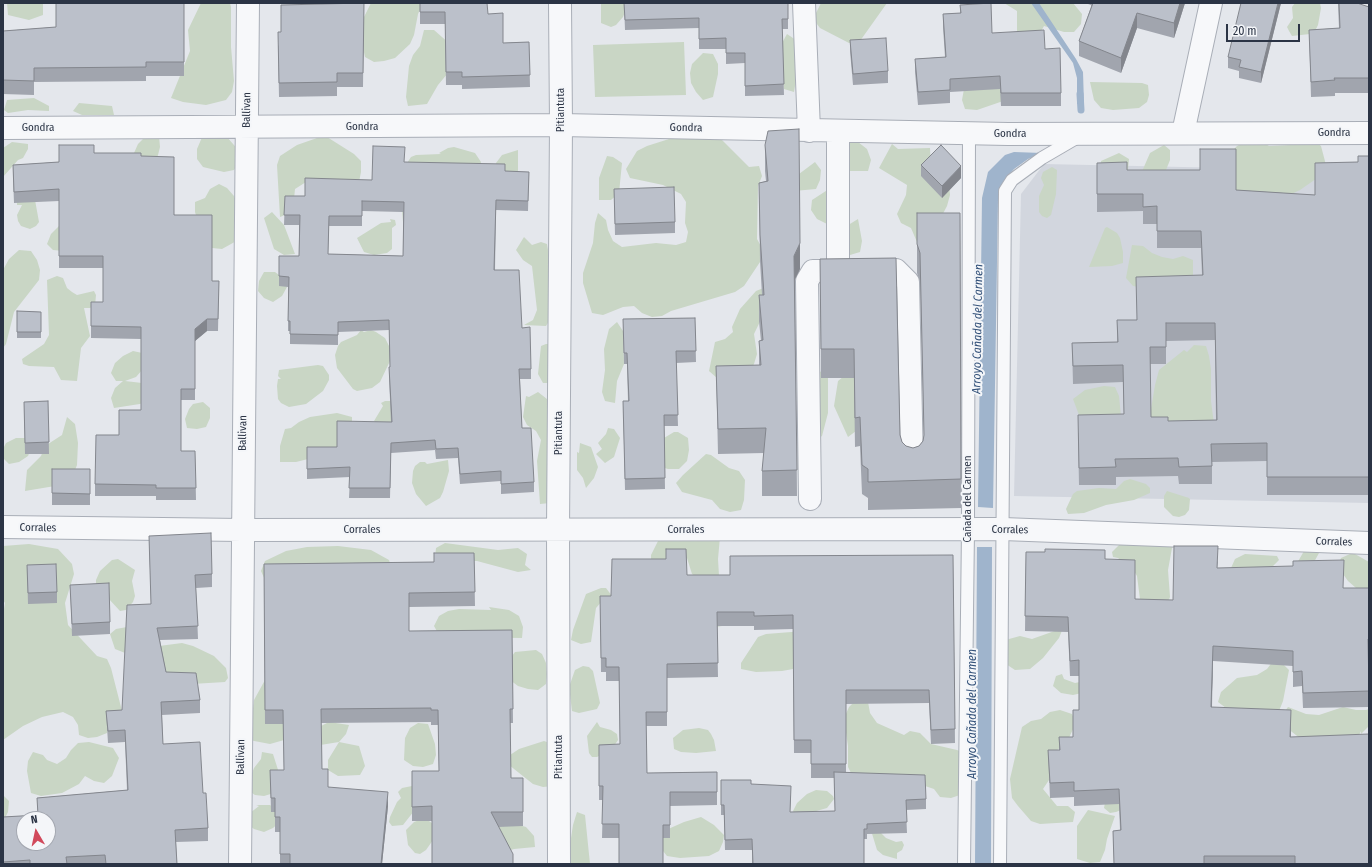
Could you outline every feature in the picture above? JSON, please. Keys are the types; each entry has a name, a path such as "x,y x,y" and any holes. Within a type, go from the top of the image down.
{"street":[{"name":"Ballivan","path":"240,864 248,3"},
{"name":"Pitiantuta","path":"559,864 558,530 561,125 560,3"},
{"path":"804,3 809,131"},
{"path":"1183,133 1211,3"},
{"name":"Gondra","path":"3,128 246,128 561,125 838,132 1008,134 1369,133"},
{"path":"838,132 838,270"},
{"path":"810,500 807,281 813,271 896,270 908,282 912,464"},
{"name":"Corrales","path":"3,527 242,530 1000,529 1369,543"}],"lane":[{"name":"Cañada del Carmen","path":"964,864 971,529 969,133"},
{"path":"1000,864 1000,529 1005,191 1012,180 1079,133"}],"shaded area":[{"path":"1044,164 1369,171 1369,503 1014,496 1021,194"}],"green space":[{"path":"7,3 43,3 43,15 29,20 8,15"},
{"path":"201,3 230,3 231,7 231,47 234,81 232,92 226,100 206,105 183,102 171,98 190,51 188,30"},
{"path":"371,3 423,3 418,14 414,35 410,44 395,58 374,62 365,57 361,38 364,17"},
{"path":"601,3 625,3 625,12 623,17 616,25 611,27 601,23"},
{"path":"821,3 887,3 860,41 849,43 820,28 813,19"},
{"path":"1004,3 1073,3 1082,14 1081,24 1074,32 1064,32 1044,26 1039,35 1017,32 1017,11"},
{"path":"1295,3 1320,3 1321,8 1318,25 1315,31 1310,34 1292,36 1287,27 1293,18 1292,7"},
{"path":"424,30 434,30 450,44 453,67 438,85 427,104 408,106 406,97 409,66 413,55 420,46"},
{"path":"787,34 796,40 796,80 794,92 784,89 782,43"},
{"path":"684,42 686,95 595,97 593,45"},
{"path":"703,53 713,54 718,64 718,74 713,97 703,100 691,83 690,73 692,64"},
{"path":"974,60 1009,99 977,110 965,109 962,100 964,89"},
{"path":"1090,82 1142,83 1148,85 1149,95 1147,102 1139,108 1113,110 1101,108 1094,100"},
{"path":"34,98 49,106 49,111 28,110 8,113 4,110 7,100"},
{"path":"79,103 112,106 114,115 82,115 73,111"},
{"path":"206,128 220,129 240,152 240,162 234,170 224,172 203,167 197,159 197,149"},
{"path":"690,135 720,138 749,167 759,166 762,176 758,186 757,239 762,248 762,259 744,286 735,292 671,311 662,316 652,317 642,313 634,306 623,307 603,315 592,313 583,283 583,273 593,243 595,223 598,213 606,220 608,230 613,241 622,247 656,243 676,245 686,242 688,232 685,223 686,202 681,194 663,185 630,178 626,169 637,151 669,139"},
{"path":"146,136 159,136 160,147 155,167 134,153 138,144"},
{"path":"1309,136 1321,146 1326,165 1323,174 1300,190 1281,199 1247,210 1219,185 1230,153 1237,146 1247,141 1260,140 1269,146 1290,145"},
{"path":"327,137 354,154 361,161 359,182 334,188 329,179 306,182 295,189 290,213 280,217 277,165 280,156 297,145 317,138"},
{"path":"848,140 858,142 867,149 871,160 868,171 847,171"},
{"path":"12,142 28,144 28,149 23,158 18,160 3,177 3,148"},
{"path":"892,144 898,149 930,148 931,169 949,185 950,195 947,206 937,225 917,242 911,228 901,223 897,214 906,195 907,185 879,168"},
{"path":"1164,145 1170,150 1170,160 1166,170 1140,176 1150,153"},
{"path":"454,147 475,153 481,162 480,168 403,222 400,187 405,166 411,157 416,155 441,154 439,153 448,148"},
{"path":"518,150 518,175 515,179 496,169 496,163 502,155"},
{"path":"1119,153 1129,159 1127,180 1101,170 1101,161"},
{"path":"607,156 613,157 622,163 619,193 611,200 599,200 599,178"},
{"path":"815,162 821,170 820,180 816,189 794,191 787,183"},
{"path":"1052,167 1057,170 1056,194 1051,215 1047,218 1042,216 1039,212 1039,196 1044,185 1041,178 1043,172"},
{"path":"219,184 227,188 234,196 239,207 240,239 222,249 212,248 212,238 198,222 195,212 195,202 205,198 210,189"},
{"path":"829,189 829,225 817,219 811,210 812,200"},
{"path":"17,200 35,200 39,222 36,226 30,229 21,226 17,215 22,205 17,205"},
{"path":"272,212 284,225 295,254 284,255 274,249 264,218"},
{"path":"390,219 395,220 396,225 392,228 392,249 387,253 374,255 364,252 357,238 381,223 391,222"},
{"path":"858,219 862,241 860,252 850,255 844,247 845,227"},
{"path":"59,226 64,251 53,250 47,244 51,234"},
{"path":"1107,227 1117,233 1120,238 1123,252 1123,263 1112,266 1089,267 1105,228"},
{"path":"524,237 532,245 541,242 547,244 551,268 548,280 552,316 546,326 524,325 533,320 537,310 532,266 523,260 516,250"},
{"path":"1132,245 1143,246 1152,253 1162,257 1173,259 1183,256 1193,260 1193,281 1144,288 1133,286 1126,278"},
{"path":"19,250 31,251 37,260 40,270 39,280 14,312 6,344 3,348 3,270 9,259"},
{"path":"264,272 275,272 283,278 287,287 282,296 273,302 264,298 258,291 259,281"},
{"path":"57,276 63,278 67,288 77,295 94,291 96,295 95,306 84,308 90,336 81,348 77,381 61,380 54,367 29,366 23,364 22,359 44,344 49,335 47,280"},
{"path":"766,287 768,305 754,334 757,354 754,364 748,373 717,378 709,371 715,342 725,339 733,332 732,327 740,309 756,291"},
{"path":"617,322 623,331 624,364 617,381 615,403 605,401 602,392 605,370 604,349 609,329"},
{"path":"361,330 364,332 371,330 385,338 390,348 390,361 380,382 372,388 357,391 353,389 337,368 335,355 341,342 357,335"},
{"path":"551,344 549,383 543,383 538,374 541,346"},
{"path":"1194,345 1206,346 1209,356 1211,369 1211,401 1215,432 1163,430 1150,415 1159,370 1184,350 1187,352"},
{"path":"133,351 147,354 143,369 136,377 125,381 142,383 159,401 114,408 111,398 115,388 123,381 116,381 111,373 115,363 123,356"},
{"path":"318,365 323,366 329,375 329,380 323,391 306,404 289,407 281,403 278,399 277,386 278,379 281,379 278,376 279,370"},
{"path":"828,365 828,413 822,436 812,443 813,401 820,380 820,372"},
{"path":"849,372 859,379 856,431 848,437 834,406 838,381"},
{"path":"1104,386 1115,387 1119,396 1121,417 1082,423 1073,399 1085,390"},
{"path":"538,392 547,399 556,418 550,503 540,504 537,461 541,440 536,431 527,425 523,417 526,396 529,397"},
{"path":"385,401 393,401 399,422 378,425 374,421 383,406 381,403"},
{"path":"203,402 210,408 210,418 206,427 197,429 187,428 185,419 189,409 193,404"},
{"path":"337,413 352,417 352,433 332,453 296,462 280,462 280,446 285,429 291,428 310,417"},
{"path":"67,417 75,424 78,443 77,465 73,475 55,486 25,491 27,470 41,456 45,446 62,435"},
{"path":"608,428 614,429 620,438 614,457 605,463 596,454 602,449 598,443 606,434"},
{"path":"674,432 678,432 688,438 689,450 687,461 679,469 668,469 658,466 652,457 664,438"},
{"path":"16,438 26,438 32,446 28,456 19,462 9,464 3,458 4,447 6,443"},
{"path":"580,443 591,447 598,467 594,478 586,488 583,478 577,470 577,452 579,453"},
{"path":"706,454 711,455 729,468 739,471 745,480 744,500 741,510 730,512 720,509 712,500 682,492 676,483"},
{"path":"448,460 449,471 443,492 440,498 426,506 416,494 412,483 415,466 420,462 425,462 427,464"},
{"path":"1130,479 1146,484 1150,488 1150,493 1134,500 1106,505 1084,513 1068,514 1066,509 1073,494 1077,491 1099,488 1116,489 1124,481"},
{"path":"1167,491 1190,499 1189,510 1185,515 1179,517 1173,516 1164,507 1164,496"},
{"path":"1122,536 1176,544 1172,548 1168,570 1170,597 1168,602 1141,607 1137,576 1134,571 1118,558 1113,557 1112,552 1119,545"},
{"path":"720,537 718,559 722,626 716,627 700,580 692,574 687,558 651,562 651,555 659,539"},
{"path":"445,543 498,550 518,548 527,554 525,565 531,570 518,572 477,561 466,561 434,567 436,548"},
{"path":"29,544 58,549 72,564 74,574 65,603 68,625 97,656 107,659 111,668 122,711 107,733 97,737 88,738 79,735 78,725 73,717 63,712 42,717 23,726 3,740 3,615 5,603 3,600 3,546"},
{"path":"338,546 371,550 389,560 392,570 265,580 261,571 265,561 286,551 307,547"},
{"path":"1304,551 1315,551 1319,553 1313,564 1296,565"},
{"path":"1245,554 1277,556 1279,560 1272,567 1231,568 1235,559"},
{"path":"1350,554 1355,554 1369,562 1369,588 1361,590 1356,588 1348,581 1338,567 1341,558"},
{"path":"118,559 135,570 132,581 135,596 133,602 126,610 120,611 96,585 96,580 100,571 112,560"},
{"path":"601,588 606,588 612,596 603,600 596,608 591,642 581,644 571,640 586,594"},
{"path":"489,607 509,610 519,616 523,627 522,638 450,637 439,635 434,626 439,616 448,611 459,609 491,610"},
{"path":"127,627 159,646 182,643 193,646 214,656 226,668 228,678 225,682 192,684 172,680 163,668 115,649 110,634 116,629"},
{"path":"1063,628 1059,638 1043,658 1030,669 1015,670 1006,664 1003,643 1009,639 1020,636 1032,639"},
{"path":"804,631 808,662 793,669 782,671 756,672 741,669 741,663 758,637 766,634"},
{"path":"536,650 542,654 546,663 546,684 538,690 518,686 510,680 508,661 515,652"},
{"path":"1276,657 1289,670 1283,701 1279,711 1226,708 1218,702 1221,692 1237,678 1257,675 1267,669"},
{"path":"583,666 589,667 593,671 600,703 597,709 579,713 572,711 569,687 575,670"},
{"path":"281,667 326,688 284,740 270,744 249,740 254,700 265,680"},
{"path":"1062,674 1064,679 1075,683 1104,677 1086,692 1073,695 1061,693 1053,686 1056,676"},
{"path":"856,700 868,702 870,713 877,723 904,735 910,731 920,733 931,744 957,750 969,755 960,795 951,798 940,797 934,789 925,786 857,785 848,767 848,746 845,726 845,716 849,707"},
{"path":"1288,707 1306,714 1319,715 1343,707 1356,710 1369,709 1369,726 1361,734 1361,731 1358,737 1306,743 1287,728 1285,711"},
{"path":"1060,710 1072,714 1076,723 1067,742 1051,755 1049,780 1043,789 1057,806 1068,806 1075,812 1073,822 1040,824 1031,821 1012,798 1010,779 1022,727 1031,721 1041,719 1050,712"},
{"path":"329,722 349,725 346,734 339,742 308,747 313,730"},
{"path":"597,722 600,727 611,730 617,734 618,740 612,749 597,757 592,757 589,753 587,736"},
{"path":"418,723 428,724 435,744 436,755 433,764 423,767 413,766 404,760 405,738 410,728"},
{"path":"699,728 708,730 711,734 716,751 696,753 681,752 674,749 673,738 683,730"},
{"path":"544,741 558,746 553,786 543,787 533,784 509,765 510,755 519,749"},
{"path":"89,742 113,748 119,758 112,776 104,783 94,781 85,776 79,784 62,793 41,796 31,793 27,771 28,761 33,752 43,755 47,760 57,764 66,758 78,743"},
{"path":"339,742 359,746 365,766 360,775 338,776 328,770 328,760"},
{"path":"262,752 273,754 279,773 274,793 264,796 255,795 246,789 254,768 261,759"},
{"path":"1104,785 1126,808 1110,813 1104,808 1106,797"},
{"path":"412,786 415,789 414,811 403,825 392,826 389,822 390,817 397,802 401,798 398,792 402,788"},
{"path":"816,790 827,791 833,796 834,799 827,808 795,817 793,811 797,803 807,794"},
{"path":"3,795 9,801 8,812 3,822"},
{"path":"256,805 270,805 279,811 281,821 273,828 264,832 254,829 246,823 250,813 259,806"},
{"path":"1088,810 1115,816 1100,862 1090,863 1077,859 1077,826"},
{"path":"577,812 585,815 590,864 567,864 573,825"},
{"path":"701,817 714,825 724,835 719,851 709,856 680,858 667,856 663,851 662,841 666,830 684,822"},
{"path":"425,818 433,824 433,840 426,850 420,854 415,853 408,845 406,830 414,822"},
{"path":"512,823 526,827 534,836 535,847 514,849 469,864 479,829"},
{"path":"870,827 878,830 886,838 896,842 902,841 904,845 902,850 897,853 897,859 883,855 877,850"}],"water":[{"path":"1031,3 1039,3 1083,72 1084,103 1077,104 1077,78 1073,63"},
{"path":"1014,152 1042,153 1028,159 1014,169 1003,182 998,200 993,508 978,507 982,198 988,172 1005,155"},
{"path":"977,547 992,547 991,864 975,864"}],"building":[{"path":"56,3 184,3 184,62 146,62 146,67 34,68 34,81 3,80 3,31 56,27"},
{"path":"364,3 363,73 337,73 337,82 279,83 278,32 281,32 281,5"},
{"path":"420,3 487,3 488,14 503,13 503,43 529,42 530,75 462,77 462,72 446,72 445,12 420,12"},
{"path":"624,3 788,3 788,19 782,19 784,84 745,86 745,53 726,53 726,38 699,39 699,18 625,20"},
{"path":"991,3 992,33 1044,30 1045,49 1060,48 1061,93 1001,93 1000,76 950,79 950,90 918,92 915,59 946,57 943,14 961,13 960,5"},
{"path":"1093,3 1180,3 1174,23 1137,13 1121,58 1079,41"},
{"path":"1241,3 1278,3 1261,72 1239,67 1241,60 1228,57"},
{"path":"1339,3 1357,3 1369,7 1369,78 1334,78 1335,80 1311,82 1309,30 1340,28"},
{"path":"886,38 888,71 853,74 850,40"},
{"path":"799,129 800,243 794,256 797,470 762,471 766,428 718,429 716,366 761,365 759,341 763,340 759,295 764,295 760,235 759,183 768,181 765,145 768,131"},
{"path":"59,145 94,145 94,153 141,153 141,156 174,157 174,215 212,215 212,281 219,281 218,319 207,319 195,329 195,389 181,389 181,451 195,451 196,488 156,488 156,485 95,484 96,435 119,435 119,410 141,410 141,327 91,326 91,302 103,302 103,256 59,256 59,189 14,192 13,165 59,162"},
{"path":"941,145 961,166 942,186 921,165"},
{"path":"373,146 405,147 404,162 505,164 505,171 529,172 528,201 496,200 494,270 519,270 522,328 530,327 531,369 519,369 522,428 531,428 534,482 501,484 501,471 460,474 458,448 436,449 435,440 391,443 390,488 349,488 350,467 307,469 307,447 337,447 337,421 392,422 389,367 389,320 338,322 338,335 290,334 290,321 288,321 289,277 279,276 279,256 299,256 300,215 284,215 285,196 305,196 305,178 372,180","holes":["362,201 404,202 403,256 328,254 329,216 362,216"]},
{"path":"1200,149 1236,149 1236,190 1315,195 1315,163 1358,162 1358,156 1369,156 1369,477 1267,477 1267,443 1211,444 1212,466 1179,467 1178,458 1115,459 1116,467 1079,468 1078,415 1124,414 1123,365 1073,366 1072,343 1118,342 1117,320 1137,320 1136,277 1203,275 1201,231 1157,231 1157,206 1143,207 1143,194 1097,194 1097,163 1127,162 1127,170 1200,170","holes":["1166,323 1215,323 1217,420 1168,421 1168,417 1151,417 1150,347 1166,347"]},
{"path":"674,187 675,222 615,224 614,189"},
{"path":"917,213 960,213 961,479 868,482 868,469 862,465 860,417 855,418 854,349 821,349 820,259 896,258 900,435 902,442 906,446 913,448 919,446 923,441 924,435 920,253 917,244"},
{"path":"17,311 41,312 41,332 17,332"},
{"path":"695,318 696,351 676,351 678,415 664,415 665,478 625,479 623,401 629,401 627,353 624,353 623,319"},
{"path":"48,401 49,442 25,443 24,402"},
{"path":"52,469 90,469 90,494 52,493"},
{"path":"211,533 212,574 195,575 198,626 157,628 166,672 196,673 200,700 161,702 163,744 200,742 203,793 206,793 208,828 175,830 177,864 106,864 105,855 66,857 67,864 30,864 30,860 3,862 3,817 16,816 16,851 56,851 56,811 38,811 37,798 128,790 125,730 108,731 106,711 122,710 127,605 151,604 149,536"},
{"path":"1174,546 1218,546 1217,568 1293,566 1293,561 1344,560 1343,588 1369,588 1369,691 1303,693 1302,671 1293,672 1293,651 1213,646 1211,707 1291,710 1290,737 1369,734 1369,864 1295,864 1295,856 1204,856 1204,864 1114,864 1113,831 1121,830 1119,789 1074,791 1074,782 1050,783 1048,750 1060,750 1059,737 1073,737 1073,710 1079,710 1079,660 1070,661 1068,617 1025,616 1026,552 1045,552 1045,549 1105,550 1105,559 1135,560 1135,599 1173,600"},
{"path":"666,549 686,549 687,575 730,575 730,556 953,555 955,729 931,730 929,690 846,690 846,764 811,764 811,740 794,740 793,615 754,616 754,612 717,612 718,663 667,664 667,712 646,712 647,773 717,772 717,792 670,792 670,825 663,825 663,864 619,864 619,824 602,824 603,786 599,786 599,745 620,744 619,667 606,667 606,658 601,658 600,596 611,596 612,559 666,559"},
{"path":"434,553 474,553 475,592 409,593 409,631 512,630 513,709 510,709 511,778 523,778 523,812 491,812 513,854 513,864 432,864 432,806 412,807 412,771 439,771 438,710 431,710 431,708 321,709 322,769 328,769 328,787 388,792 381,864 290,864 290,854 280,854 280,817 275,817 275,798 271,798 270,770 284,770 283,710 265,710 264,564 434,562"},
{"path":"56,564 57,592 28,593 27,565"},
{"path":"109,583 110,622 72,624 70,585"},
{"path":"834,772 925,775 926,799 906,800 907,822 867,824 867,829 864,829 864,864 753,864 752,839 725,840 724,805 721,805 721,780 751,780 751,784 791,786 790,812 835,811"}],"waterway":[{"name":"Arroyo Cañada del Carmen","path":"1080,94 1081,110"}]}
